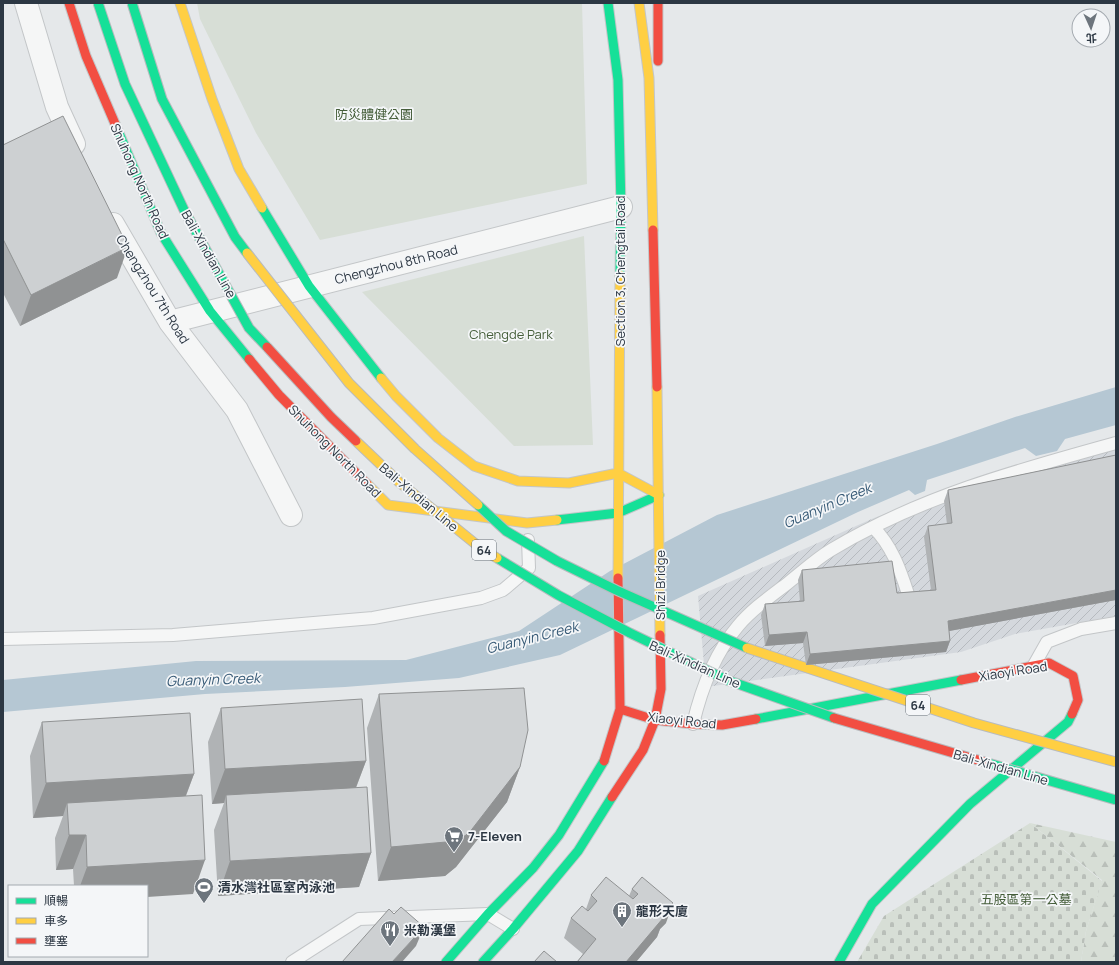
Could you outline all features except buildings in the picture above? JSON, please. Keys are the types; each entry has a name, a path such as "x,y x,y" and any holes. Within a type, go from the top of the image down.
{"main road":[{"name":"Shuhong North Road","path":"68,3 86,56 161,233 210,311 279,395 388,506 527,523 618,513 659,495"},
{"name":"Bali-Xindian Line","path":"98,3 125,84 184,210 249,328 332,417 393,477 483,550 558,596 630,634 727,680 844,722 1116,800"},
{"name":"64","path":"132,3 162,99 235,237 278,294 350,383 415,449 506,530 556,561 616,590 739,645 974,723 1116,762"},
{"path":"180,3 212,99 239,169 309,286 396,396 438,438 474,466 518,481 569,483 618,473 659,495 649,78 639,3"},
{"name":"Section 3, Chengtai Road","path":"608,3 618,80 621,207 618,473 620,709"},
{"path":"652,170 658,73 658,3"},
{"name":"Shizi Bridge","path":"655,720 661,689 659,495"},
{"name":"Xiaoyi Road","path":"620,709 655,720 722,725 1034,665 1050,663 1073,676 1078,700 1068,722 970,804 872,904 839,962"},
{"path":"446,962 488,914 533,868 559,835 605,760 620,709"},
{"path":"483,962 513,929 578,851 643,750 655,720"}],"street":[{"path":"26,3 56,106 82,161"},
{"name":"Chengzhou 8th Road","path":"170,322 621,207"},
{"name":"Chengzhou 7th Road","path":"105,209 170,322 237,410 291,516"}],"lane":[{"path":"693,724 699,698 718,656 738,626 758,606 825,555 888,519 957,491 1034,466 1116,443"},
{"path":"3,639 173,635 366,619 480,598 503,590 529,568 527,523"},
{"path":"873,527 884,538 894,557 908,594"},
{"path":"1034,665 1047,642 1081,629 1116,623"},
{"path":"292,962 359,919 488,914 513,929"}],"shaded area":[{"path":"1116,438 1116,616 1015,634 961,652 706,687 698,596 874,518 992,473"}],"green space":[{"name":"防災體健公園","path":"197,3 582,3 587,184 320,240 256,133 200,19"},
{"name":"Chengde Park","path":"584,236 593,445 514,446 362,292"},
{"path":"1030,823 1116,842 1116,962 1081,962 1086,931 1102,880"},
{"name":"五股區第一公墓","path":"1030,823 1102,881 1086,931 1081,962 857,962 884,916"}],"water":[{"name":"Guanyin Creek","path":"1116,387 1116,425 1065,439 1057,451 1036,456 1025,448 927,480 925,491 915,495 909,490 858,512 560,655 459,678 345,687 205,694 3,712 3,680 196,661 406,660 519,631 610,571 717,515 937,444 1015,417"}],"traffic: fast":[{"path":"98,3 125,84 184,210 249,328 267,347"},
{"path":"132,3 162,99 235,237 247,253"},
{"path":"608,3 618,80 621,207 620,275"},
{"path":"116,126 161,233 210,311 249,359"},
{"path":"262,208 309,286 381,378"},
{"path":"557,520 618,513 659,495"},
{"path":"478,505 506,531 557,561 616,590 747,648"},
{"path":"497,558 558,595 630,633 727,680 834,718"},
{"path":"756,719 961,680"},
{"path":"839,962 872,904 970,804 1068,722 1072,714"},
{"path":"446,962 488,914 533,868 559,835 604,761"},
{"path":"988,763 1116,800"},
{"path":"483,962 513,929 578,851 612,797"}],"traffic: slow":[{"path":"180,3 212,99 239,169 262,208"},
{"path":"639,3 649,78 653,230"},
{"path":"247,253 349,383 415,449 478,505"},
{"path":"618,578 620,275"},
{"path":"381,378 396,396 438,438 474,466 518,481 569,483 618,473 659,495"},
{"path":"657,387 660,635"},
{"path":"356,441 399,482 483,550 497,558"},
{"path":"367,484 388,505 527,523 557,520"},
{"path":"747,648 974,723 1116,762"}],"traffic: jam":[{"path":"69,3 86,56 116,126"},
{"path":"658,3 658,61"},
{"path":"653,230 657,387"},
{"path":"267,347 331,417 356,441"},
{"path":"249,359 279,395 367,484"},
{"path":"604,761 620,709 618,578"},
{"path":"612,797 643,750 655,720 661,689 660,635"},
{"path":"961,680 1049,663 1073,676 1078,700 1072,714"},
{"path":"620,709 655,720 693,724 722,725 756,719"},
{"path":"834,718 988,763"}],"place":[{"name":"7-Eleven","path":"454,853"},
{"name":"清水灣社區室內泳池","path":"204,904"},
{"name":"龍形天廈","path":"622,928"},
{"name":"米勒漢堡","path":"390,947"}]}
